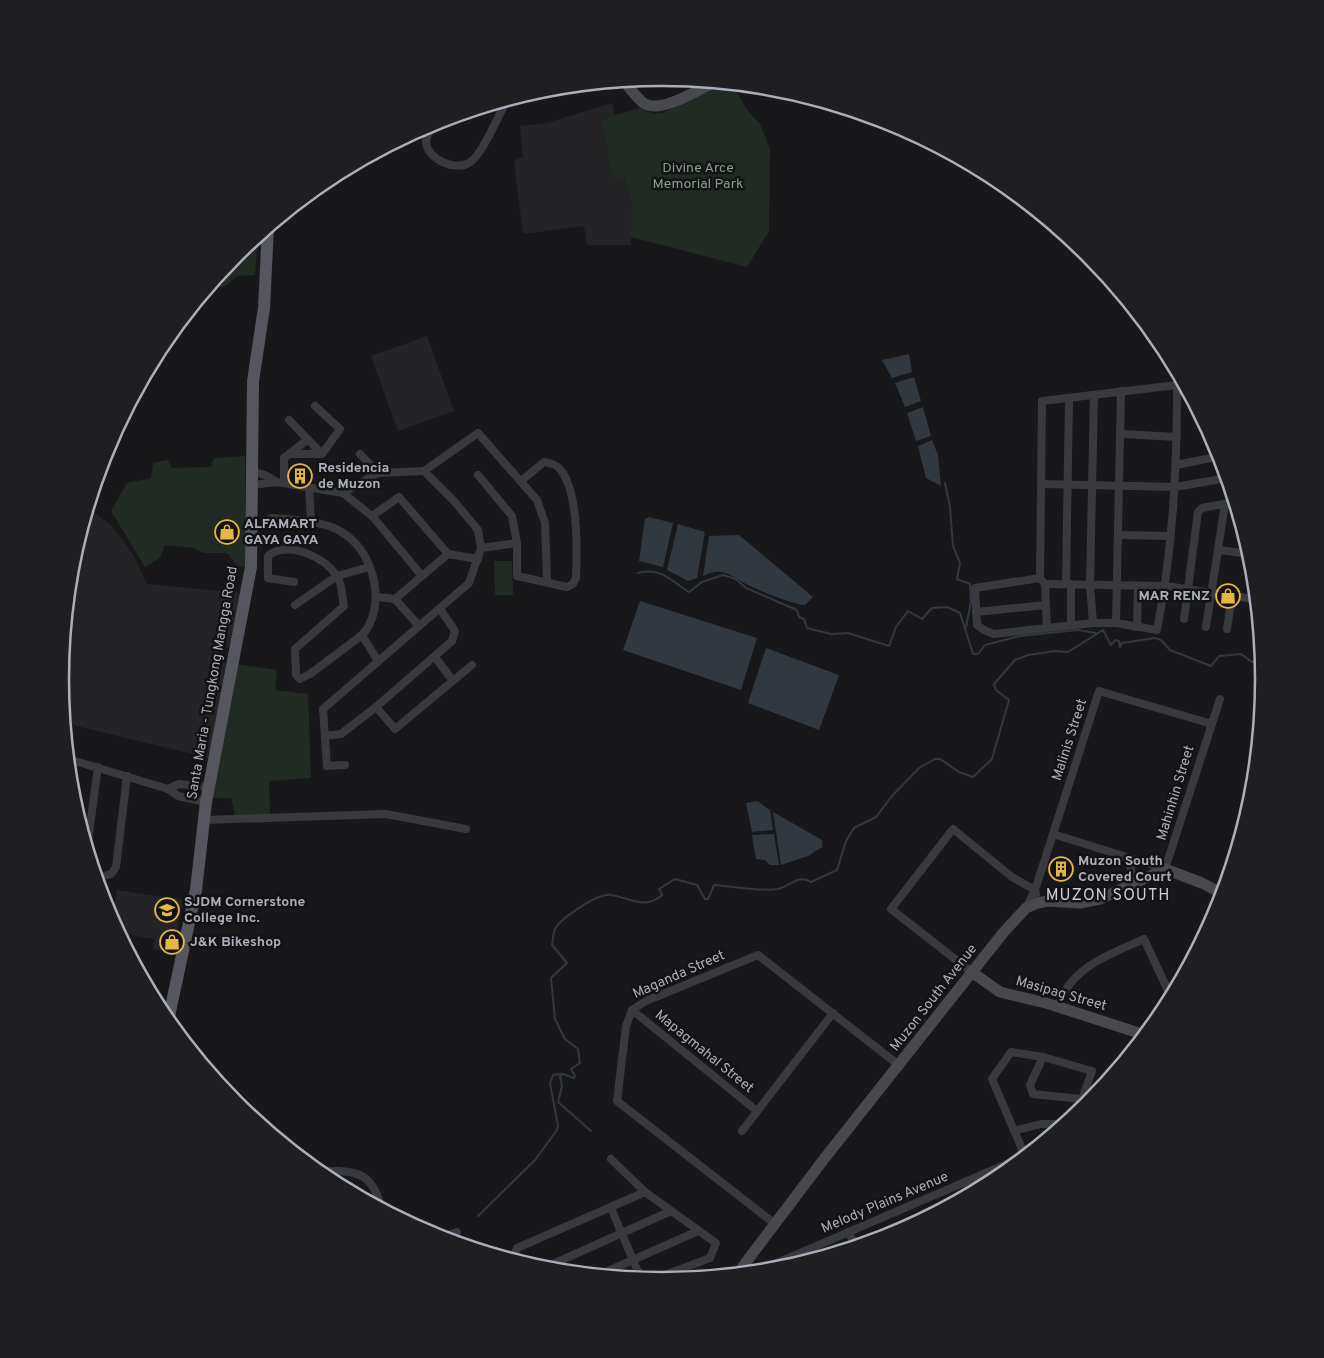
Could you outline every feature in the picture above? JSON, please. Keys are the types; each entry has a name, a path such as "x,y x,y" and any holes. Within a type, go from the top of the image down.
{"main road":[{"name":"Santa Maria - Tungkong Mangga Road","path":"170,1011 196,890 206,802 251,567 253,381 264,308 268,236"}],"street":[{"path":"629,87 643,102 653,107 667,104 703,87"},
{"path":"427,134 426,143 431,152 441,161 462,166 475,158 503,108"},
{"path":"1047,628 1042,581 1042,401 1177,385 1175,486 1166,586 1157,630 1116,623 1093,623 994,634 978,625 976,588 1042,581 1090,586 1166,586 1249,598"},
{"path":"1116,623 1121,391"},
{"path":"1093,623 1090,586 1094,395"},
{"path":"1069,398 1067,485 1068,584 1071,625"},
{"path":"315,406 340,429 322,454"},
{"path":"289,420 306,440 322,454"},
{"path":"343,494 378,473 424,471 478,432 537,500 545,523 547,582"},
{"path":"1121,434 1177,437"},
{"path":"280,482 284,458 306,440"},
{"path":"290,454 322,454"},
{"path":"360,454 378,473"},
{"path":"1176,466 1212,458"},
{"path":"478,475 512,516 517,543 517,576 566,587 573,584 576,578 577,533 570,491 559,467 544,462 522,481"},
{"path":"251,471 265,474 280,482 343,494 372,516 422,576"},
{"path":"345,765 327,766 323,709 418,625 440,609 469,583 478,560 481,548 478,530 454,501 424,471"},
{"path":"1042,484 1175,486 1220,479"},
{"path":"251,485 280,482"},
{"path":"309,488 311,521"},
{"path":"372,516 400,497 448,554 478,560"},
{"path":"1184,619 1198,512 1202,508 1229,503"},
{"path":"1206,627 1225,504"},
{"path":"271,518 311,521 346,534 364,556 377,597 368,629 310,674 300,679 296,675 295,649 344,606 337,576 324,564 299,550 272,553 268,556 268,578 294,582"},
{"path":"1119,535 1170,536"},
{"path":"481,548 517,543"},
{"path":"1219,550 1242,553"},
{"path":"395,599 448,554"},
{"path":"295,605 337,576 369,567"},
{"path":"1137,627 1138,586"},
{"path":"1227,629 1232,596"},
{"path":"377,597 395,599 418,625"},
{"path":"976,612 1046,605"},
{"path":"324,736 340,734 376,707 452,641 455,631 440,609"},
{"path":"362,635 378,661"},
{"path":"435,657 453,680"},
{"path":"376,707 395,729 472,665"},
{"name":"Malinis Street","path":"1026,908 1035,890 1099,691 1212,724"},
{"name":"Mahinhin Street","path":"1165,869 1220,699"},
{"path":"75,761 168,789 178,796 206,802"},
{"path":"89,833 98,767"},
{"path":"102,876 113,873 116,867 127,776"},
{"path":"168,789 179,784 209,787"},
{"path":"205,820 386,814 466,829"},
{"path":"973,973 891,909 953,828 1012,877 1035,890 1038,897 1047,901 1087,903 1121,890 1165,869"},
{"path":"1053,834 1126,859 1165,869 1202,882 1216,890"},
{"path":"1121,890 1130,883 1132,876 1132,866 1126,859"},
{"path":"1026,908 1047,901"},
{"name":"Muzon South Avenue","path":"743,1266 824,1159 1026,908"},
{"path":"1058,1006 1068,984 1087,966 1144,939 1167,989"},
{"name":"Maganda Street","path":"775,1224 617,1101 625,1032 632,1010 646,1001 758,955 900,1066"},
{"name":"Masipag Street","path":"973,973 1000,992 1058,1006 1138,1033"},
{"name":"Mapagmahal Street","path":"632,1010 758,1111 833,1013"},
{"path":"1022,1151 992,1079 1011,1052 1043,1057 1092,1071 1083,1096"},
{"path":"1043,1057 1030,1085 1033,1094 1080,1099"},
{"path":"742,1132 758,1111"},
{"path":"1014,1131 1041,1124 1054,1124"},
{"path":"610,1158 645,1192 716,1243 710,1258 674,1272"},
{"name":"Melody Plains Avenue","path":"785,1259 997,1169"},
{"path":"331,1171 341,1170 359,1174 371,1181 379,1200"},
{"path":"515,1254 517,1248 645,1192"},
{"path":"611,1208 638,1271"},
{"path":"557,1263 671,1211"},
{"path":"611,1270 698,1231"},
{"path":"452,1234 457,1232"},
{"path":"848,1232 853,1241"}],"shaded area":[{"path":"612,103 615,115 601,119 613,180 625,176 631,208 631,245 587,245 584,226 523,234 514,163 517,158 523,157 520,126 547,123"},
{"path":"427,336 454,411 398,431 371,356"},
{"path":"909,354 912,372 892,378 882,360"},
{"path":"914,377 921,401 905,407 895,383"},
{"path":"923,407 931,436 916,441 907,413"},
{"path":"932,440 938,455 941,486 926,478 918,446"},
{"path":"93,512 111,525 134,556 147,584 241,593 229,646 224,649 222,660 226,664 209,758 71,725 70,640 80,563"},
{"path":"649,517 673,523 663,567 639,561 645,519"},
{"path":"678,524 705,532 697,578 688,581 667,570"},
{"path":"739,535 813,597 805,605 799,604 750,586 723,572 710,573 703,576 709,536"},
{"path":"640,601 757,638 741,690 623,650"},
{"path":"766,648 839,675 819,730 748,703"},
{"path":"757,801 770,810 773,830 752,832 746,803"},
{"path":"773,812 822,840 822,847 808,856 781,865"},
{"path":"774,834 779,865 770,865 765,860 756,859 752,835"},
{"path":"117,890 182,900 174,953 153,949 154,939 127,935 114,907"}],"green space":[{"name":"Divine Arce Memorial Park","path":"714,88 736,91 748,111 760,124 770,149 769,231 747,267 631,237 631,208 625,176 613,181 601,119 640,108 654,114 663,113"},
{"path":"257,246 255,275 237,276 225,286 216,288"},
{"path":"245,456 245,567 237,566 227,553 204,553 194,548 165,545 160,558 145,567 111,511 127,483 151,478 153,463 168,460 172,468 211,467 214,458"},
{"path":"494,561 512,561 513,595 495,595"},
{"path":"235,664 277,670 275,690 308,694 311,778 269,781 270,814 235,816 231,798 211,798"}],"waterway":[{"path":"945,483 950,507 953,546 960,563 957,579 970,584 971,602 966,627"},
{"path":"638,573 660,573 689,592 702,582 723,575 736,579 746,588 797,610 799,617 804,619 807,628 831,634 848,633 889,646 896,627 908,611 922,619 932,608 947,607 960,613 973,654 978,654 985,645 1020,636 1078,630 1096,633"},
{"path":"591,1131 558,1102 562,1086 560,1076 563,1074 574,1078 575,1076 571,1069 580,1063 578,1049 565,1039 555,1019 551,978 567,963 552,945 554,931 572,913 589,902 605,895 637,902 650,902 662,895 659,889 675,879 697,885 705,899 708,899 714,885 772,890 782,888 802,879 811,882 837,870 846,841 854,828 876,817 892,796 919,768 935,759 940,759 959,772 973,777 992,759 1009,700 996,690 994,684 1015,660 1028,655 1055,651 1068,652 1103,630 1111,645 1115,640 1119,641 1120,647 1122,643 1155,638 1161,640 1170,650 1211,666 1219,656 1241,654 1255,662"},
{"path":"478,1216 535,1160 557,1130 558,1126 550,1083 553,1075 561,1074"}],"place":[{"name":"Residencia de Muzon","path":"300,476"},
{"name":"ALFAMART GAYA GAYA","path":"227,532"},
{"name":"MAR RENZ","path":"1228,596"},
{"name":"Muzon South Covered Court","path":"1061,869"},
{"name":"SJDM Cornerstone College Inc.","path":"167,910"},
{"name":"J&K Bikeshop","path":"172,942"}],"district":[{"name":"MUZON SOUTH","path":"1108,896"}]}
